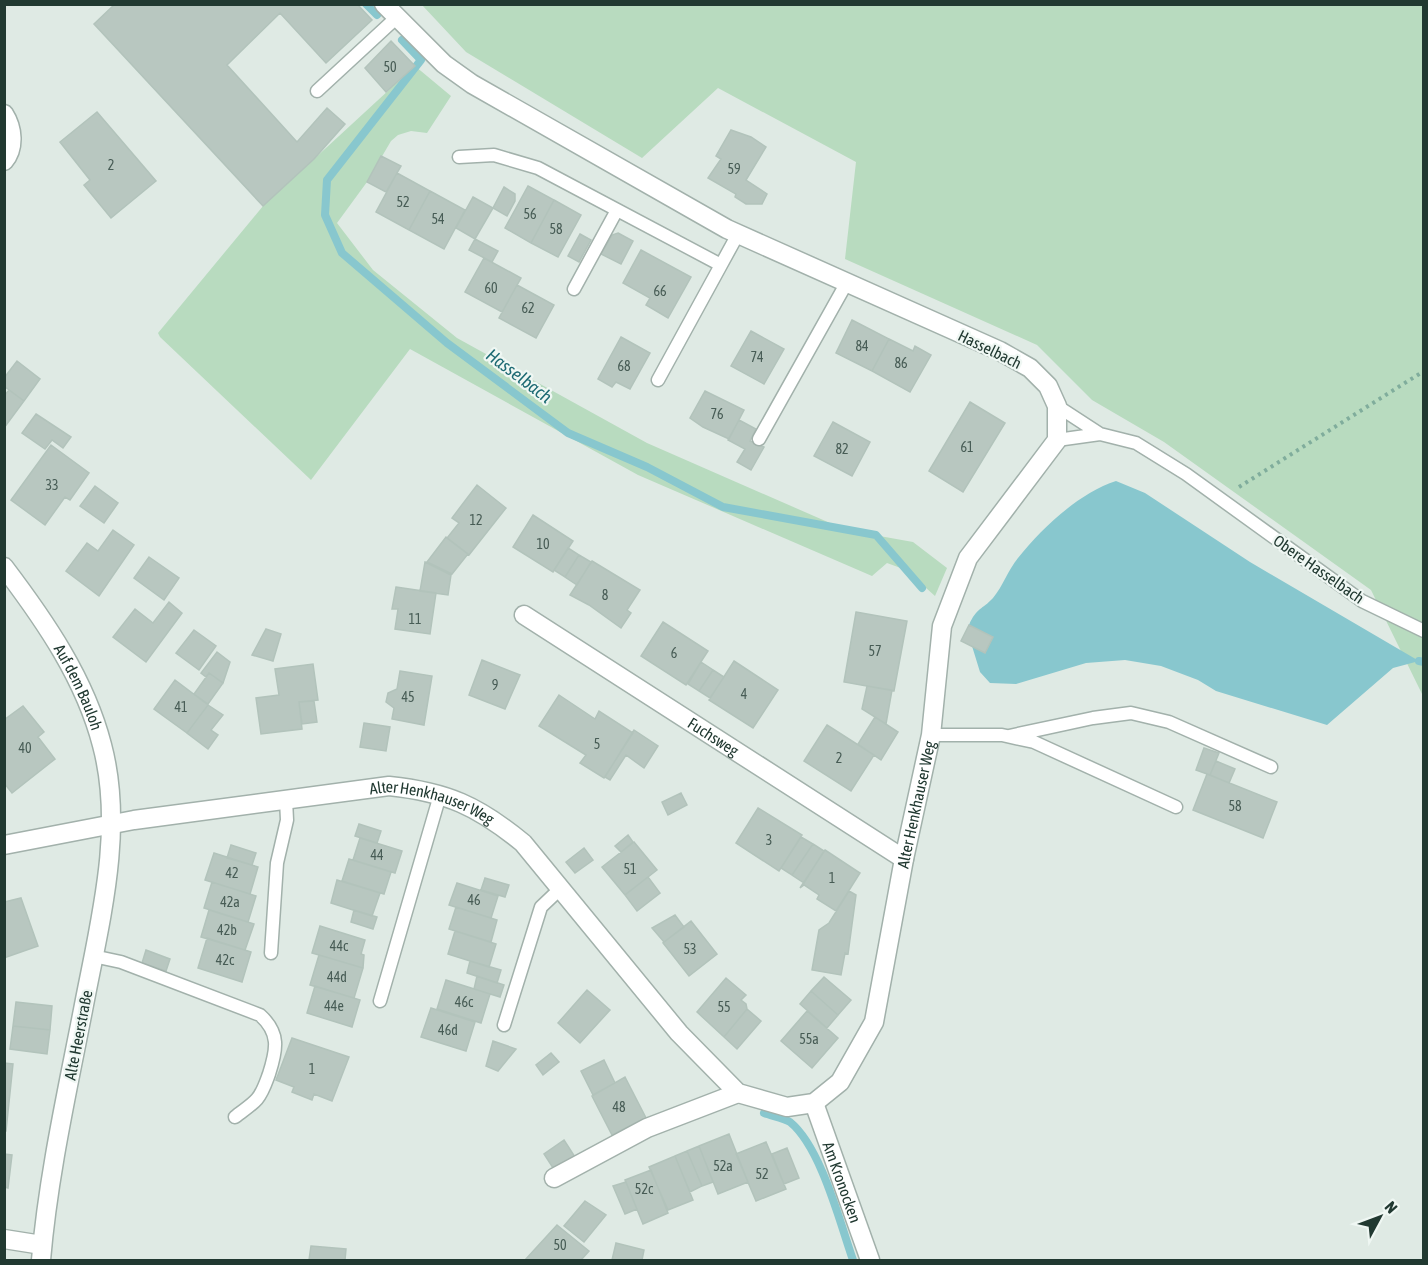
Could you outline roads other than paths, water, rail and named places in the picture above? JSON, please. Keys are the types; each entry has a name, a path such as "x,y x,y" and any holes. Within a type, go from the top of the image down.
{"street":[{"name":"Hasselbach","path":"390,11 444,64 472,84 602,160 738,234 1000,351 1030,368 1048,386 1058,406"},
{"path":"4,114 11,132 11,153 4,161"},
{"path":"1057,440 1058,406"},
{"name":"Alter Henkhauser Weg","path":"4,845 112,824 389,786 440,795 471,805 523,843 679,1033 738,1093 787,1107 814,1103 840,1082 874,1022 904,859 931,735 942,626 968,558 1057,440"},
{"name":"Auf dem Bauloh","path":"4,567 65,656 87,698 102,745 109,782 112,824"},
{"name":"Fuchsweg","path":"524,615 904,859"},
{"name":"Alte Heerstraße","path":"4,1239 41,1253 62,1121 93,956 112,824"},
{"path":"554,1178 647,1128 738,1093"},
{"name":"Am Kronocken","path":"814,1103 870,1260"}],"lane":[{"path":"317,91 390,11"},
{"path":"459,157 494,155 538,168 721,266"},
{"path":"574,289 617,210"},
{"path":"658,380 738,234"},
{"path":"759,439 846,284"},
{"path":"1058,406 1100,434"},
{"path":"1057,440 1100,434"},
{"name":"Obere Hasselbach","path":"1100,434 1136,443 1220,499 1362,600 1424,631"},
{"path":"1009,736 1093,718 1131,713 1169,722 1271,767"},
{"path":"931,735 1009,736 1034,742 1176,807"},
{"path":"380,1001 440,795"},
{"path":"271,953 277,863 286,820 286,800"},
{"path":"504,1025 541,907 561,888"},
{"path":"93,956 121,962 228,1002 260,1015 268,1023 277,1042 271,1067 256,1100 235,1117"}],"water":[{"path":"1116,481 1145,493 1250,562 1419,661 1393,668 1327,725 1216,691 1198,680 1161,666 1125,660 1086,663 1016,684 990,683 980,672 972,646 992,637 969,625 972,619 993,598 1018,558 1038,535 1088,494"}],"waterway":[{"name":"Hasselbach","path":"366,4 377,15"},
{"name":"Hasselbach","path":"402,40 421,60 327,180 325,215 342,253 447,343 568,433 647,467 723,507 876,535 922,588"},
{"name":"Hasselbach","path":"1419,661 1424,662"},
{"path":"764,1113 790,1122 811,1149 836,1207 853,1260"}]}
